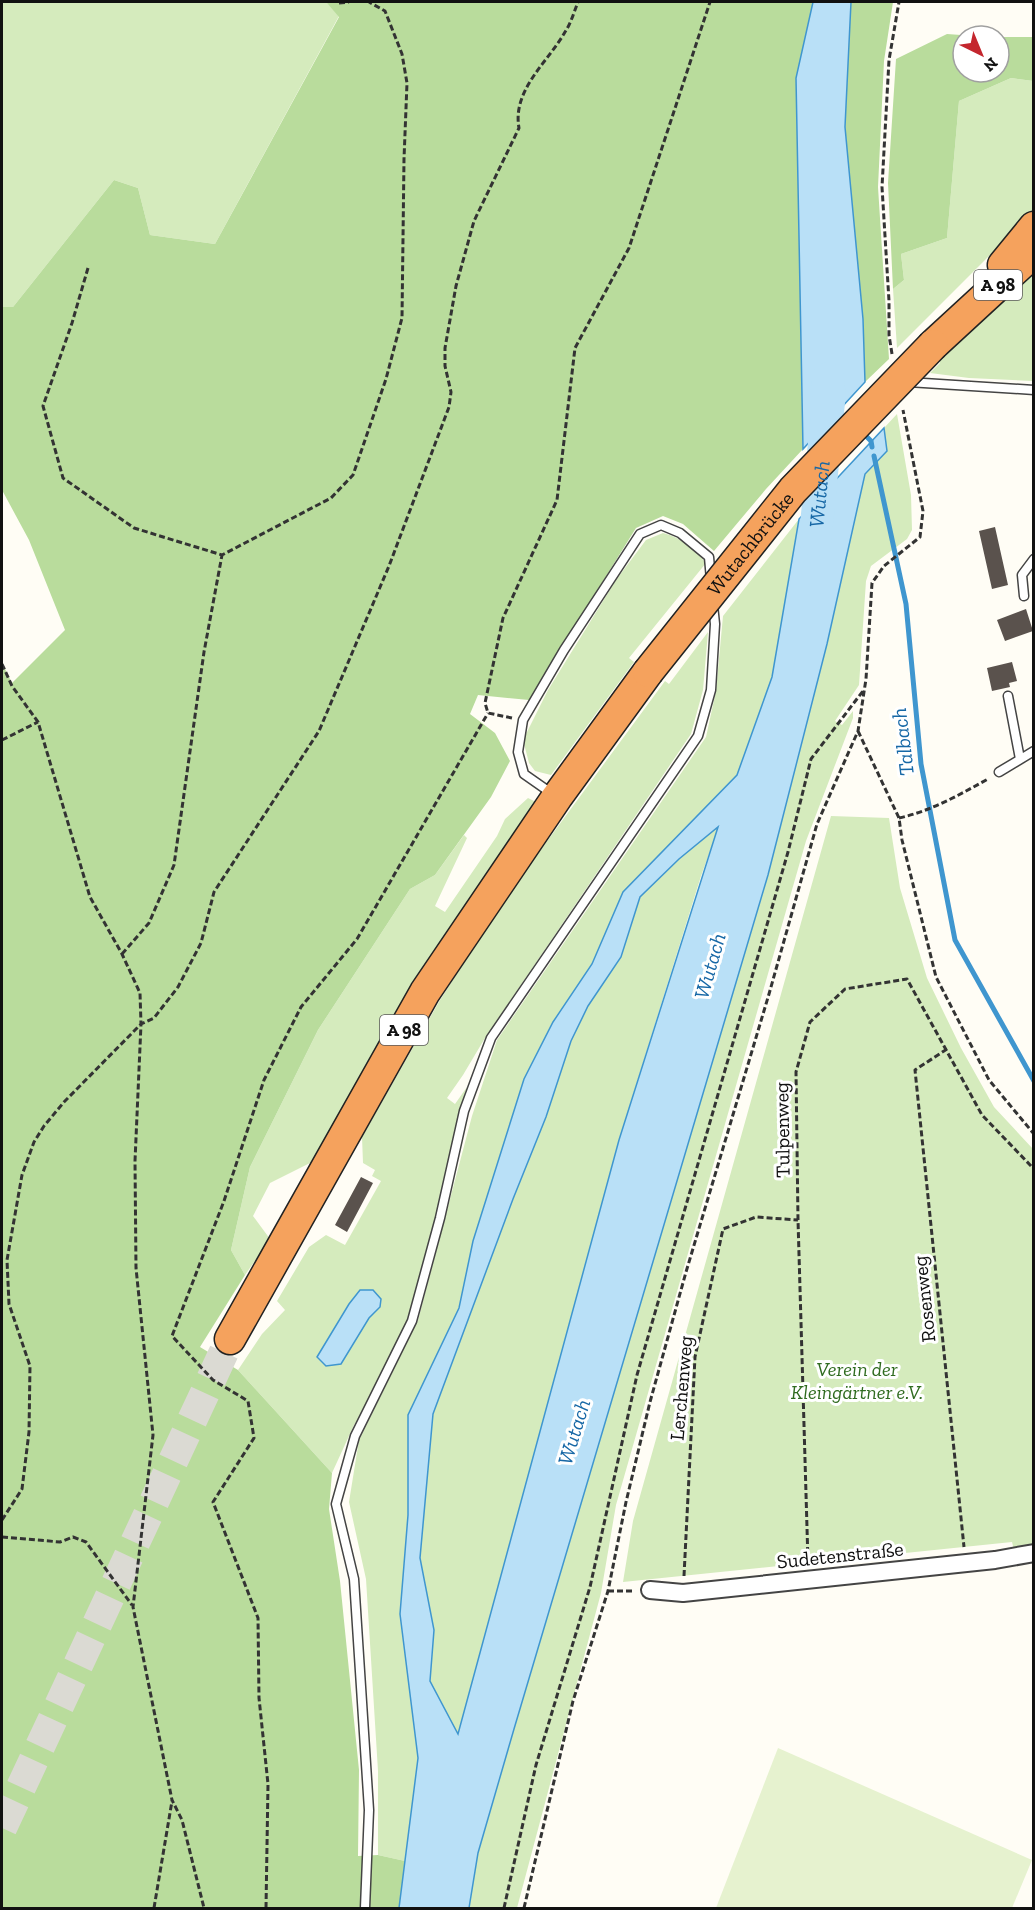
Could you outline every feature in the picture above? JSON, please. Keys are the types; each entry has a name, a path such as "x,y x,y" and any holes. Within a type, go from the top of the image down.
{"highway":[{"path":"963,317 1034,227"},
{"name":"A 98","path":"963,317 1034,252"},
{"name":"Wutachbrücke","path":"557,797 648,672 793,490 963,317"},
{"name":"A 98","path":"230,1340 425,992 557,797"}],"street":[{"name":"Sudetenstraße","path":"650,1590 683,1593 1034,1554"}],"lane":[{"path":"897,381 1034,390"},
{"path":"364,1908 369,1810 354,1579 336,1504 355,1436 412,1321 440,1218 464,1112 491,1038 699,736 711,690 715,624 710,557 680,533 661,525 640,534 564,650 523,720 518,752 524,774 557,797"},
{"path":"1024,596 1022,575 1034,559"},
{"path":"1008,696 1020,759"},
{"path":"999,772 1034,751"}],"path":[{"path":"339,2 349,2"},
{"path":"88,268 72,323 43,406 63,478 134,528 222,555 331,498 353,475 386,379 402,318 407,83 402,54 385,11 369,2"},
{"path":"2,1520 22,1489 29,1432 30,1366 9,1304 7,1260 22,1175 34,1142 64,1102 141,1024 154,1018 178,987 201,943 214,892 319,731 374,604 449,407 451,392 445,366 445,348 456,286 474,221 519,128 517,117 523,93 566,31 578,2"},
{"path":"523,720 488,713 485,703 503,618 557,500 575,348 629,248 710,2"},
{"path":"889,335 882,187 889,60 898,2"},
{"path":"524,1908 573,1701 608,1591 650,1402 686,1272 817,824 858,731 871,619 872,583 884,566 920,537 923,511 909,439"},
{"path":"122,954 149,923 174,865 204,651 222,555"},
{"path":"2,664 12,686 38,722 90,897 122,954 140,993 141,1024 135,1161 136,1268 153,1435 133,1607 172,1800 182,1820 204,1908"},
{"path":"504,1908 536,1765 590,1587 637,1375 788,852 811,759 863,691"},
{"path":"2,740 38,722"},
{"path":"858,731 899,818 902,840 936,977 989,1080 1034,1134"},
{"path":"899,818 954,798 999,772"},
{"name":"Tulpenweg","path":"808,1580 796,1072 810,1022 845,989 908,980 982,1115 1034,1169"},
{"name":"Rosenweg","path":"947,1049 915,1070 966,1563"},
{"name":"Lerchenweg","path":"683,1593 695,1357 723,1229 756,1218 798,1220"},
{"path":"2,1537 60,1542 73,1537 86,1542 133,1607"},
{"path":"608,1591 650,1590"},
{"path":"153,1908 172,1800"}],"green space":[{"path":"2,2 326,2 339,16 215,244 150,235 138,188 114,180 13,307 2,307"},
{"path":"326,2 813,2 796,78 803,449 714,551 683,524 663,516 636,528 529,700 478,695 470,714 495,733 510,761 491,797 435,875 410,889 318,1030 250,1167 231,1250 245,1275 200,1347 238,1370 332,1473 329,1509 340,1581 359,1770 358,1856 378,1855 405,1861 399,1908 2,1908 2,663 12,683 65,630 29,540 2,490 2,307 13,307 114,180 138,188 150,235 215,244 339,17"},
{"path":"851,2 893,2 884,61 878,187 889,359 865,382 863,319 845,127"},
{"path":"947,34 951,34 951,84 997,84 959,101 947,238 901,254 904,280 893,289 888,183 896,59"},
{"path":"1011,37 1033,37 1033,81 1011,78"},
{"path":"1011,78 1033,81 1033,212 897,348 893,289 904,280 901,254 947,238 959,101 997,84 1011,84"},
{"path":"1033,267 1033,381 969,378 930,373 940,363 939,356"},
{"path":"897,414 911,495 912,530 907,539 871,566 866,581 859,685 835,721 842,725 853,711 853,718 806,841 616,1505 601,1593 517,1908 469,1908 478,1853 768,875 827,644 865,474 887,451 884,428"},
{"path":"799,519 772,677 737,775 623,892 592,964 553,1022 524,1079 473,1241 459,1308 408,1415 408,1515 400,1614 418,1758 405,1861 378,1855 378,1771 366,1579 349,1502 359,1440 418,1320 472,1116 497,1040 706,737 716,691 723,616"},
{"path":"663,533 687,544 706,563 629,658 634,662 551,775 535,771 529,763 523,740 548,690 616,580 646,540"},
{"path":"708,632 703,690 691,734 485,1038 447,1098 455,1104 467,1087 459,1112 435,1222 407,1321 332,1473 238,1370 262,1334 285,1310 277,1301 309,1247 326,1235 345,1245 381,1181 372,1176 375,1170 363,1163 362,1137 440,1000 506,897 665,681 669,684","holes":["360,1290 380,1307 369,1318 317,1357"]},
{"path":"528,798 536,802 320,1158 270,1183 253,1216 270,1239 245,1275 231,1250 250,1167 318,1030 410,889 435,875 464,835 467,838 435,906 445,912 497,836 505,819"},
{"name":"Verein der Kleingärtner e.V.","path":"831,816 889,818 900,888 927,978 961,1048 994,1107 1033,1149 1033,1551 1015,1554 1012,1542 623,1582 633,1521"},
{"path":"719,826 701,876 619,1140 458,1735 430,1681 434,1630 420,1558 433,1414 546,1117 571,1041 588,1006 621,957 640,897 679,859"},
{"path":"778,1748 1032,1860 1012,1908 716,1908"}],"water":[{"path":"813,2 851,2 845,127 863,319 865,382 803,449 796,78"},
{"path":"884,428 887,451 865,474 827,644 768,875 478,1853 469,1908 399,1908 418,1758 400,1614 408,1515 408,1415 459,1308 473,1241 524,1079 553,1022 592,964 623,892 737,775 772,677 799,519","holes":["718,827 619,1140 458,1734 430,1681 434,1630 420,1558 433,1414 546,1117 571,1041 588,1006 621,957 640,897 679,859"]},
{"path":"360,1290 373,1290 381,1299 380,1307 369,1318 341,1364 326,1366 317,1357"}],"building":[{"path":"995,527 1008,585 992,589 979,531"},
{"path":"1026,609 1033,631 1005,641 997,620"},
{"path":"1012,662 1017,681 1009,683 1010,687 992,691 987,668"},
{"path":"361,1177 373,1183 347,1232 335,1225"}],"waterway":[{"name":"Wutach","path":"815,540 829,397 828,379"},
{"name":"Talbach","path":"861,431 871,441 872,447"},
{"name":"Talbach","path":"874,456 906,604 921,764 955,940 1034,1081"}],"tunnel":[{"path":"2,1828 230,1339"}]}
